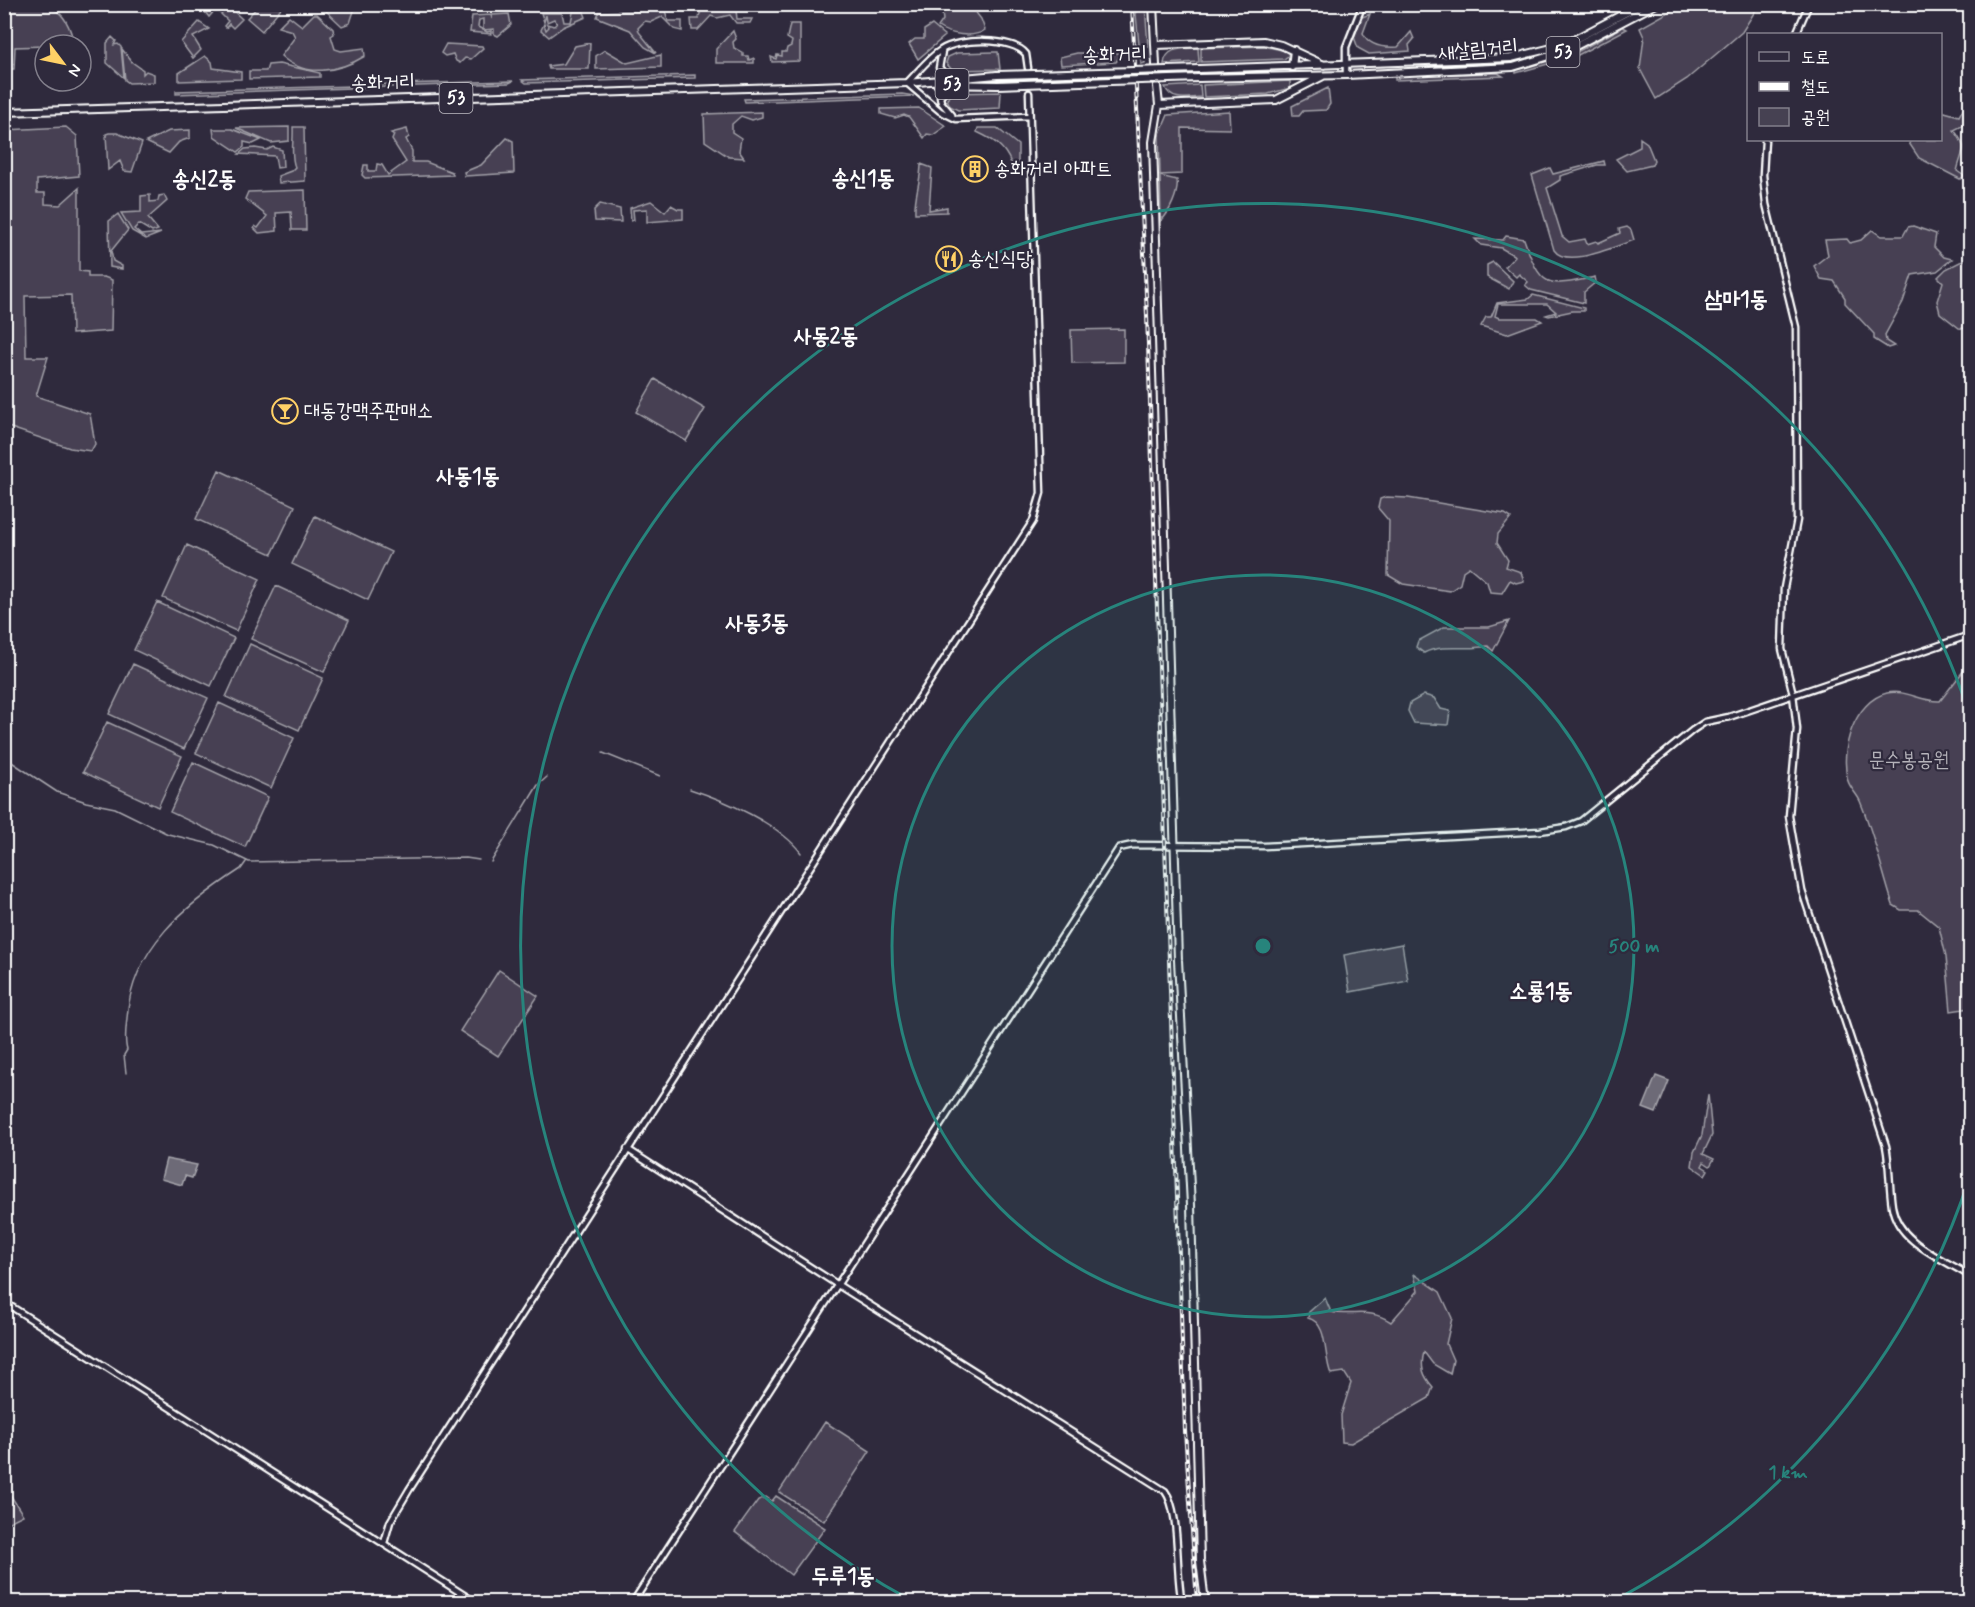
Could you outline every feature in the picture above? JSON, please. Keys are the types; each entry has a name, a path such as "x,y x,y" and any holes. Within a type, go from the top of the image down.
{"main road":[{"path":"1153,4 1156,64"},
{"name":"새살림거리","path":"1325,66 1511,58 1564,45 1642,4"},
{"name":"새살림거리","path":"1325,75 1512,67 1576,47 1656,4"},
{"path":"1156,45 1264,41 1293,50 1325,66"},
{"path":"1292,67 1293,50"},
{"name":"송화거리","path":"951,82 997,75 1325,66"},
{"path":"1159,105 1276,100 1296,92 1325,75"},
{"name":"송화거리","path":"4,112 907,83 951,82 998,86 1325,75"},
{"path":"1294,77 1296,92"},
{"path":"1157,86 1159,105 1153,142 1175,846 1191,1205 1200,1561 1205,1602"}],"street":[{"path":"1346,75 1346,47 1363,4"},
{"path":"1797,33 1809,4"},
{"path":"1028,68 1026,54 1013,44 955,44 943,48 907,83 940,111 956,119 1029,116"},
{"path":"943,48 939,68 951,82 942,92 941,102 956,119"},
{"path":"384,1543 390,1522 409,1490 1022,538 1037,510 1041,493 1029,93"},
{"path":"1765,141 1763,175 1766,204 1796,327 1797,520 1784,588 1782,649 1793,694 1797,740 1789,808 1799,877 1830,981 1886,1146 1896,1222 1910,1239 1971,1276"},
{"path":"633,1602 1116,850 1126,845 1316,844 1540,831 1566,827 1595,812 1706,722 1971,635"},
{"path":"627,1149 838,1286 1165,1491 1173,1506 1178,1585 1182,1602"},
{"path":"4,1302 475,1602"}],"green space":[{"path":"260,4 277,5 281,8 262,31 247,18"},
{"path":"356,4 350,23 342,26 323,8 323,5"},
{"path":"1683,4 1759,5 1742,32 1687,79 1656,99 1640,69 1644,37 1640,28"},
{"path":"4,5 41,5 59,12 71,33 33,33 33,46 15,47 14,69 5,69"},
{"path":"212,5 227,5 242,19 233,28 229,24 226,28 224,26 228,21 216,9 209,17 205,12"},
{"path":"941,5 970,5 981,19 985,30 967,35 942,30 938,27 943,20"},
{"path":"1135,5 1145,5 1148,46 1144,46 1145,63 1141,64"},
{"path":"701,8 733,8 736,10 737,19 752,19 750,23 736,23 730,15 717,18 711,16 698,30 692,30 691,19 699,19"},
{"path":"665,10 668,21 682,21 682,31 674,29 662,17 651,22 645,21 638,28 656,53 645,47 630,30 597,17 599,12"},
{"path":"573,12 584,12 586,17 563,27 549,37 541,30 544,24 546,30 549,27 547,24 554,26 557,23 554,19 547,22 546,15 544,22 541,13 562,13 564,22 571,22"},
{"path":"314,14 317,14 333,29 334,34 331,36 335,49 341,51 364,48 365,56 333,69 311,70 290,63 281,56 295,37 292,31 278,27 289,16 302,26"},
{"path":"509,14 511,25 498,36 494,34 494,29 483,30 491,31 491,34 470,32 472,16 491,15 492,19 492,15","holes":["483,19 483,30 478,27 479,20"]},
{"path":"1370,14 1363,33 1369,41 1383,47 1398,47 1411,32 1414,39 1409,45 1410,51 1369,54 1358,48 1354,37 1362,17"},
{"path":"199,22 209,29 193,37 201,50 193,58 181,42"},
{"path":"790,24 800,24 800,61 772,62 771,57 776,59 777,55 782,56 782,52 786,52 791,46 792,41 787,38"},
{"path":"932,25 945,36 918,59 909,44 915,39 924,39 924,30"},
{"path":"1623,27 1627,29 1576,56 1516,73 1516,70 1575,53"},
{"path":"733,31 736,39 733,42 734,48 743,53 743,56 748,56 749,60 754,58 754,63 716,63 716,49"},
{"path":"112,37 116,41 114,45 118,44 121,47 124,78 107,63 107,43"},
{"path":"590,43 589,69 549,69 548,66 564,64 575,46"},
{"path":"446,44 482,46 483,48 471,59 465,58 460,63 456,61 453,54 445,56 441,53"},
{"path":"1264,46 1286,51 1289,55 1284,59 1201,62 1201,48"},
{"path":"1198,48 1199,62 1164,64 1165,58 1172,51"},
{"path":"122,49 132,62 143,70 143,74 146,71 154,74 154,82 129,83 125,80"},
{"path":"605,50 627,63 661,55 661,67 596,69 596,56"},
{"path":"998,52 1000,69 952,70 946,63 948,57 957,53"},
{"path":"1077,53 1122,53 1116,62 1061,65 1060,57"},
{"path":"205,56 212,62 213,68 241,72 241,79 179,81 179,73"},
{"path":"279,64 320,73 320,77 249,79 249,71 266,71 268,65"},
{"path":"1498,73 1503,76 1395,80 1395,76"},
{"path":"695,75 695,78 526,83 522,80"},
{"path":"513,81 509,83 357,88 357,85"},
{"path":"1290,81 1290,88 1268,94 1204,97 1203,85"},
{"path":"1200,85 1201,97 1190,98 1175,97 1165,87"},
{"path":"352,86 352,88 176,94 176,91"},
{"path":"1328,88 1330,104 1326,110 1303,111 1299,116 1293,116 1292,106"},
{"path":"1001,92 1000,108 958,110 950,106 947,99 953,93"},
{"path":"902,94 914,96 745,102 744,99"},
{"path":"1970,96 1970,122 1954,130 1963,146 1957,171 1964,176 1960,179 1919,158 1909,143 1910,141 1942,141 1942,111 1959,116"},
{"path":"919,108 946,126 933,135 927,134 924,138 909,117 904,115 895,118 881,114 881,109"},
{"path":"1229,111 1230,129 1182,128 1182,174 1160,175 1159,136 1168,115"},
{"path":"762,112 762,117 752,120 741,116 732,124 732,132 741,138 739,151 744,158 729,157 705,141 704,114"},
{"path":"66,127 77,136 79,176 37,180 37,193 45,193 45,204 60,205 79,188 79,271 88,272 88,277 104,277 112,280 111,331 72,334 71,295 25,296 26,357 48,357 36,396 90,414 95,444 91,451 70,448 5,426 5,130"},
{"path":"289,127 289,141 271,143 236,128"},
{"path":"293,127 304,127 305,181 279,183 278,176 295,167 292,153"},
{"path":"978,128 997,128 1018,145 1018,165 1011,163 998,144 977,132"},
{"path":"213,129 232,129 261,140 253,144 244,142 244,147 238,152 214,136"},
{"path":"407,129 409,137 406,139 412,151 412,162 426,162 452,172 453,175 365,178 362,175 364,165 368,165 368,171 376,171 377,164 382,165 388,175 406,162 392,140 394,135 391,133"},
{"path":"190,130 190,138 179,142 169,153 146,142 169,131"},
{"path":"117,133 142,143 132,172 124,171 120,161 108,170 106,134"},
{"path":"507,138 513,141 514,173 465,176 464,172 481,165"},
{"path":"1640,138 1647,143 1654,160 1652,165 1627,171 1616,159 1640,147"},
{"path":"273,147 282,150 283,167 277,168 275,156 239,154 245,149 267,150"},
{"path":"1604,161 1605,165 1597,165 1560,176 1560,180 1547,188 1562,236 1569,242 1585,239 1587,244 1596,241 1598,243 1620,233 1619,229 1627,227 1631,230 1634,240 1580,257 1560,255 1554,250 1532,175 1550,168 1553,174"},
{"path":"921,164 932,168 929,210 947,207 947,212 915,213"},
{"path":"1160,176 1177,180 1173,202 1161,221"},
{"path":"305,190 306,230 292,230 291,212 276,213 277,231 259,233 254,228 255,226 258,228 267,216 245,199 248,192"},
{"path":"150,195 150,202 158,201 159,196 164,195 167,201 148,218 158,230 152,232 139,224 134,229 141,235 161,233 146,239 132,231 121,213 141,212 141,196"},
{"path":"651,201 665,212 671,205 683,209 683,219 647,222 647,209 633,210 634,220 631,221 630,208"},
{"path":"600,204 620,209 621,222 595,221 594,210"},
{"path":"118,214 128,230 111,251 113,261 122,266 122,269 110,267 109,221"},
{"path":"1913,226 1936,234 1934,247 1944,257 1952,259 1937,271 1912,275 1903,302 1885,335 1886,341 1894,346 1888,348 1874,339 1874,334 1845,303 1845,298 1834,281 1821,279 1814,266 1828,255 1825,240 1847,239 1850,243 1861,240 1872,230 1881,236 1903,236 1908,227"},
{"path":"1506,236 1524,239 1535,267 1548,281 1566,283 1595,277 1596,282 1584,292 1584,303 1531,290 1525,285 1528,282 1519,274 1516,277 1505,267 1515,256 1501,248 1481,245 1475,239 1503,240"},
{"path":"1970,257 1970,329 1959,328 1940,313 1937,301 1943,282 1938,277 1946,269"},
{"path":"1493,262 1513,281 1509,289 1487,277 1487,265"},
{"path":"1533,295 1584,308 1584,311 1549,316 1546,315 1556,312 1547,304 1498,304 1495,316 1499,318 1537,318 1542,321 1507,334 1481,326 1486,317 1491,317 1497,303 1528,299"},
{"path":"1124,329 1124,362 1072,363 1071,330"},
{"path":"655,379 705,409 686,441 636,412"},
{"path":"219,470 295,506 272,554 196,519"},
{"path":"1408,498 1505,514 1511,518 1498,534 1497,543 1508,560 1506,567 1521,572 1524,581 1516,583 1510,580 1502,593 1490,592 1487,582 1469,567 1463,571 1460,584 1450,591 1403,584 1388,575 1389,521 1378,508 1380,499"},
{"path":"315,516 391,552 368,600 292,564"},
{"path":"187,545 260,579 236,631 163,598"},
{"path":"276,586 349,620 324,672 251,639"},
{"path":"157,602 234,638 211,686 134,650"},
{"path":"1509,621 1493,651 1488,646 1439,648 1424,653 1416,647 1418,641 1444,627 1489,627"},
{"path":"250,644 323,678 299,730 226,697"},
{"path":"133,664 208,698 184,749 109,714"},
{"name":"문수봉공원","path":"1968,665 1970,666 1970,1008 1951,1011 1946,956 1939,927 1918,910 1901,910 1893,905 1865,814 1859,798 1848,781 1846,756 1848,742 1858,716 1875,698 1894,692 1940,701"},
{"path":"1424,695 1434,698 1441,709 1450,711 1448,725 1414,723 1408,711 1410,703"},
{"path":"219,703 294,738 271,788 196,753"},
{"path":"107,722 182,756 158,807 83,772"},
{"path":"193,762 268,797 245,847 170,812"},
{"path":"1402,944 1408,981 1350,992 1344,955"},
{"path":"499,970 538,996 498,1056 460,1031"},
{"path":"1708,1094 1712,1135 1703,1154 1714,1159 1710,1166 1704,1162 1702,1166 1708,1170 1705,1175 1692,1166 1694,1152 1702,1135"},
{"path":"1414,1274 1440,1292 1452,1318 1446,1344 1453,1360 1450,1374 1433,1364 1424,1352 1423,1371 1433,1387 1429,1398 1351,1443 1342,1442 1341,1415 1351,1383 1344,1372 1331,1374 1322,1333 1315,1321 1308,1318 1309,1312 1325,1298 1331,1312 1375,1315 1391,1322 1418,1291"},
{"path":"825,1422 870,1451 824,1521 779,1492"},
{"path":"4,1485 23,1515 5,1524 4,1524"},
{"path":"776,1496 825,1528 791,1575 735,1532 758,1500 766,1497 772,1501"}],"shaded area":[{"path":"1656,1076 1669,1081 1656,1113 1643,1108"},
{"path":"166,1159 197,1165 192,1178 185,1176 182,1185 161,1179"}],"waterway":[{"path":"603,753 660,776"},
{"path":"4,757 57,792 86,802 115,808 168,834 214,845 249,862 466,858 479,860"},
{"path":"491,862 538,785 547,777"},
{"path":"690,789 735,806 766,823 792,842 801,853"},
{"path":"126,1073 124,1055 127,1050 127,1018 131,993 139,970 165,930 201,897 241,869 246,862"}],"tunnel":[{"path":"1028,72 1029,93"}],"railway":[{"path":"1132,4 1147,315 1185,1431 1197,1602"}],"place":[{"name":"송화거리 아파트","path":"975,169"},
{"name":"송신식당","path":"949,259"},
{"name":"대동강맥주판매소","path":"285,411"}],"district":[{"name":"송신1동","path":"863,179"},
{"name":"송신2동","path":"204,180"},
{"name":"삼마1동","path":"1736,300"},
{"name":"사동2동","path":"826,337"},
{"name":"사동1동","path":"468,477"},
{"name":"사동3동","path":"757,624"},
{"name":"소룡1동","path":"1541,992"},
{"name":"두루1동","path":"843,1577"}]}
